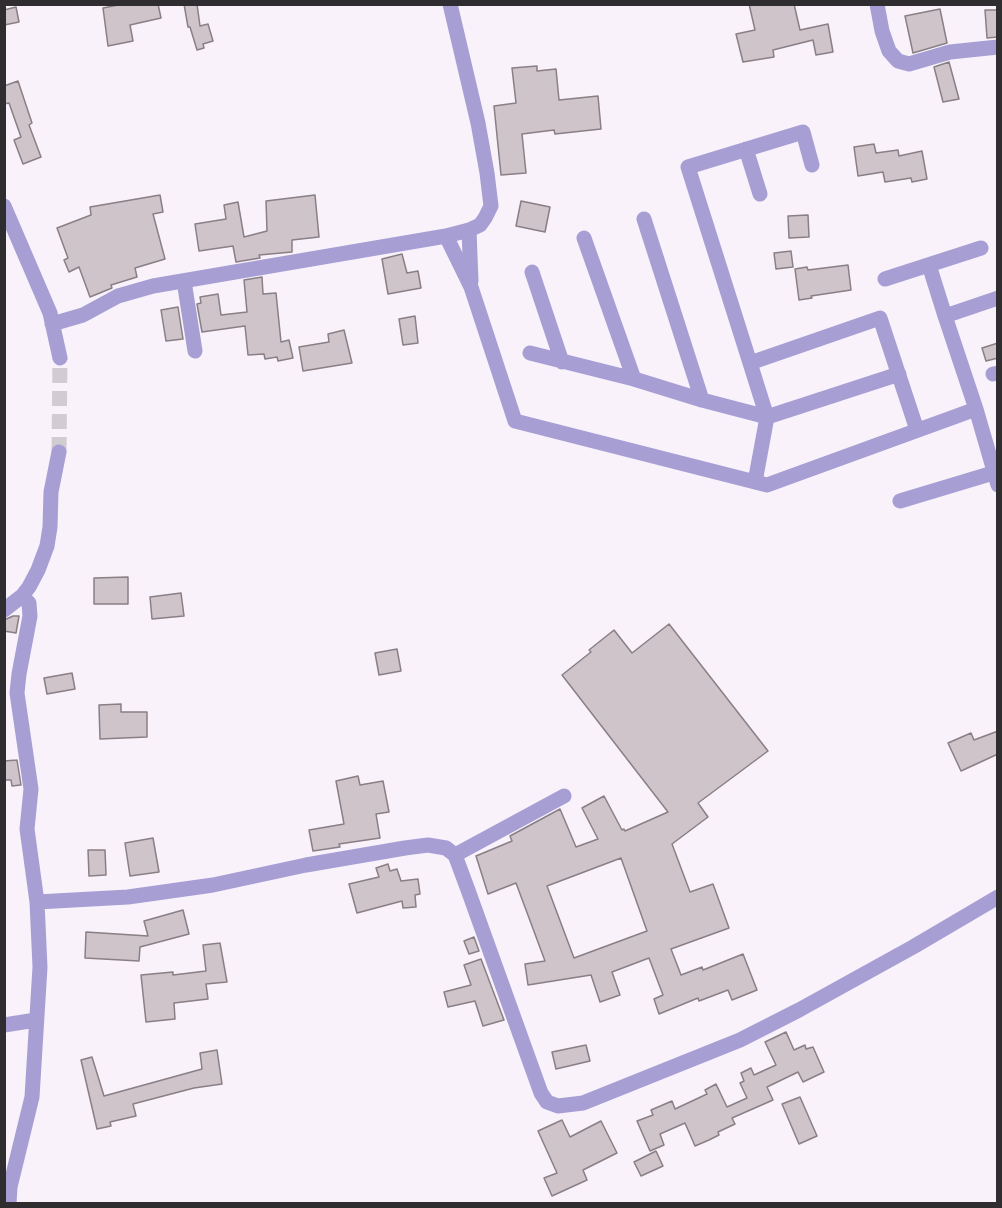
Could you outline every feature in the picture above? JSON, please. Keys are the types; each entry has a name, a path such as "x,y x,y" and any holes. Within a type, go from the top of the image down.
{"street":[{"path":"52,324 83,315 118,296 153,286 446,236 480,225 491,206 478,123 450,4"},
{"path":"877,4 882,31 890,51 898,61 909,64 950,52 998,47"},
{"path":"755,482 767,417 688,167 803,132 812,165"},
{"path":"746,149 760,194"},
{"path":"4,206 46,302 60,358"},
{"path":"644,219 702,400"},
{"path":"469,230 471,287"},
{"path":"446,236 471,287 515,421 767,485 976,409"},
{"path":"584,238 634,379"},
{"path":"885,279 981,248"},
{"path":"900,501 995,479 991,440 976,409 928,265"},
{"path":"532,272 562,362"},
{"path":"184,281 195,351"},
{"path":"945,316 998,298"},
{"path":"750,363 880,318 917,430"},
{"path":"530,353 634,379 767,417 899,374"},
{"path":"4,610 22,596 38,570 47,546 51,492 59,452"},
{"path":"9,1203 10,1187 32,1097 40,967 38,902 27,829 31,789 17,693 30,616 29,603 22,596"},
{"path":"455,855 564,796"},
{"path":"38,902 139,896 213,885 306,865 428,845 446,848 455,855 541,1093 547,1102 558,1106 583,1102 740,1040 831,993 998,897"},
{"path":"4,1024 36,1020"}],"building":[{"path":"123,4 158,4 161,18 130,25 133,41 108,46 103,8"},
{"path":"184,4 197,4 200,26 208,24 213,41 203,44 204,48 197,50 190,27 188,27"},
{"path":"749,4 794,4 800,30 828,24 833,52 816,55 813,40 773,50 774,57 743,62 736,34 755,30"},
{"path":"16,7 19,22 4,25 4,10"},
{"path":"940,9 947,43 913,53 905,16"},
{"path":"985,10 998,10 998,37 987,38"},
{"path":"949,62 959,99 943,102 934,67"},
{"path":"537,66 537,71 556,69 559,100 598,96 601,129 555,134 554,130 522,134 526,173 501,175 494,106 516,103 512,68"},
{"path":"18,81 32,123 29,125 41,157 23,164 14,140 21,137 9,103 4,104 4,86"},
{"path":"874,144 876,153 898,150 899,156 922,151 927,179 912,182 911,178 885,182 883,172 858,176 854,147"},
{"path":"160,195 163,212 153,214 165,259 135,268 137,277 111,285 112,288 90,297 79,267 69,272 64,260 68,258 57,228 91,215 90,207"},
{"path":"315,195 319,237 292,240 292,252 259,255 260,258 236,262 233,246 199,251 195,224 226,219 224,205 238,202 244,237 267,231 266,201"},
{"path":"521,201 550,207 545,232 516,226"},
{"path":"808,215 809,237 789,238 788,216"},
{"path":"791,251 793,267 776,269 774,253"},
{"path":"402,254 407,273 418,271 421,288 388,294 382,259"},
{"path":"848,265 851,290 799,300 795,269 807,267 808,270"},
{"path":"262,277 263,294 276,293 281,342 289,340 293,358 278,361 277,357 265,359 264,354 248,355 245,326 202,332 197,304 201,303 200,297 218,294 221,315 247,312 244,280"},
{"path":"178,307 183,339 166,341 161,310"},
{"path":"415,316 418,343 403,345 399,319"},
{"path":"344,330 352,363 303,371 299,347 329,342 328,334"},
{"path":"998,343 998,358 986,361 982,348"},
{"path":"128,577 128,604 94,604 94,578"},
{"path":"181,593 184,616 152,619 150,597"},
{"path":"19,616 16,633 4,631 4,620"},
{"path":"669,624 768,751 698,803 708,817 672,844 690,892 713,884 729,928 671,949 681,975 702,967 703,970 743,954 757,990 732,1000 728,990 699,1001 698,998 659,1014 654,999 663,995 649,958 612,972 620,995 600,1002 591,975 528,985 525,964 545,961 516,883 488,894 476,856 512,841 510,836 560,809 576,847 598,839 582,808 604,796 622,830 625,831 668,812 562,675 614,630 632,653","holes":["621,858 647,931 574,958 547,886"]},
{"path":"397,649 401,671 379,675 375,653"},
{"path":"72,673 75,689 47,694 44,678"},
{"path":"121,704 121,712 147,712 147,737 100,739 99,705"},
{"path":"998,731 998,754 961,771 948,743 971,733 974,740"},
{"path":"17,760 21,785 12,786 11,780 4,780 4,761"},
{"path":"358,776 360,785 383,781 389,812 376,814 380,838 339,844 340,847 313,851 309,830 344,824 336,781"},
{"path":"153,838 159,872 130,876 125,843"},
{"path":"88,850 105,850 106,875 89,876"},
{"path":"388,864 390,871 397,869 401,881 418,879 420,894 415,895 416,907 403,908 402,901 357,913 349,884 379,877 376,868"},
{"path":"183,910 189,934 140,947 139,961 85,958 86,932 148,936 144,921"},
{"path":"474,937 479,951 469,954 464,941"},
{"path":"220,943 227,982 206,984 208,999 174,1003 175,1019 146,1022 141,975 173,972 173,975 206,971 203,945"},
{"path":"481,959 504,1020 483,1026 475,1001 448,1007 444,992 471,985 464,965"},
{"path":"786,1032 794,1050 805,1045 806,1049 813,1047 824,1072 803,1082 798,1072 767,1087 773,1100 732,1118 735,1124 718,1132 719,1135 709,1140 695,1146 685,1123 660,1134 664,1145 650,1151 637,1121 653,1115 651,1110 672,1101 675,1109 707,1094 705,1090 716,1084 727,1107 747,1098 740,1083 744,1081 741,1073 751,1068 754,1075 776,1065 765,1042"},
{"path":"586,1045 590,1061 556,1069 552,1052"},
{"path":"217,1050 222,1084 194,1088 133,1104 136,1116 110,1122 111,1126 97,1129 81,1060 92,1057 104,1096 202,1069 200,1053"},
{"path":"800,1097 817,1136 799,1144 782,1104"},
{"path":"562,1120 570,1137 601,1121 617,1153 583,1170 587,1180 552,1196 544,1178 557,1173 538,1131"},
{"path":"656,1151 663,1166 641,1176 634,1162"}],"tunnel":[{"path":"59,452 60,358"}]}
